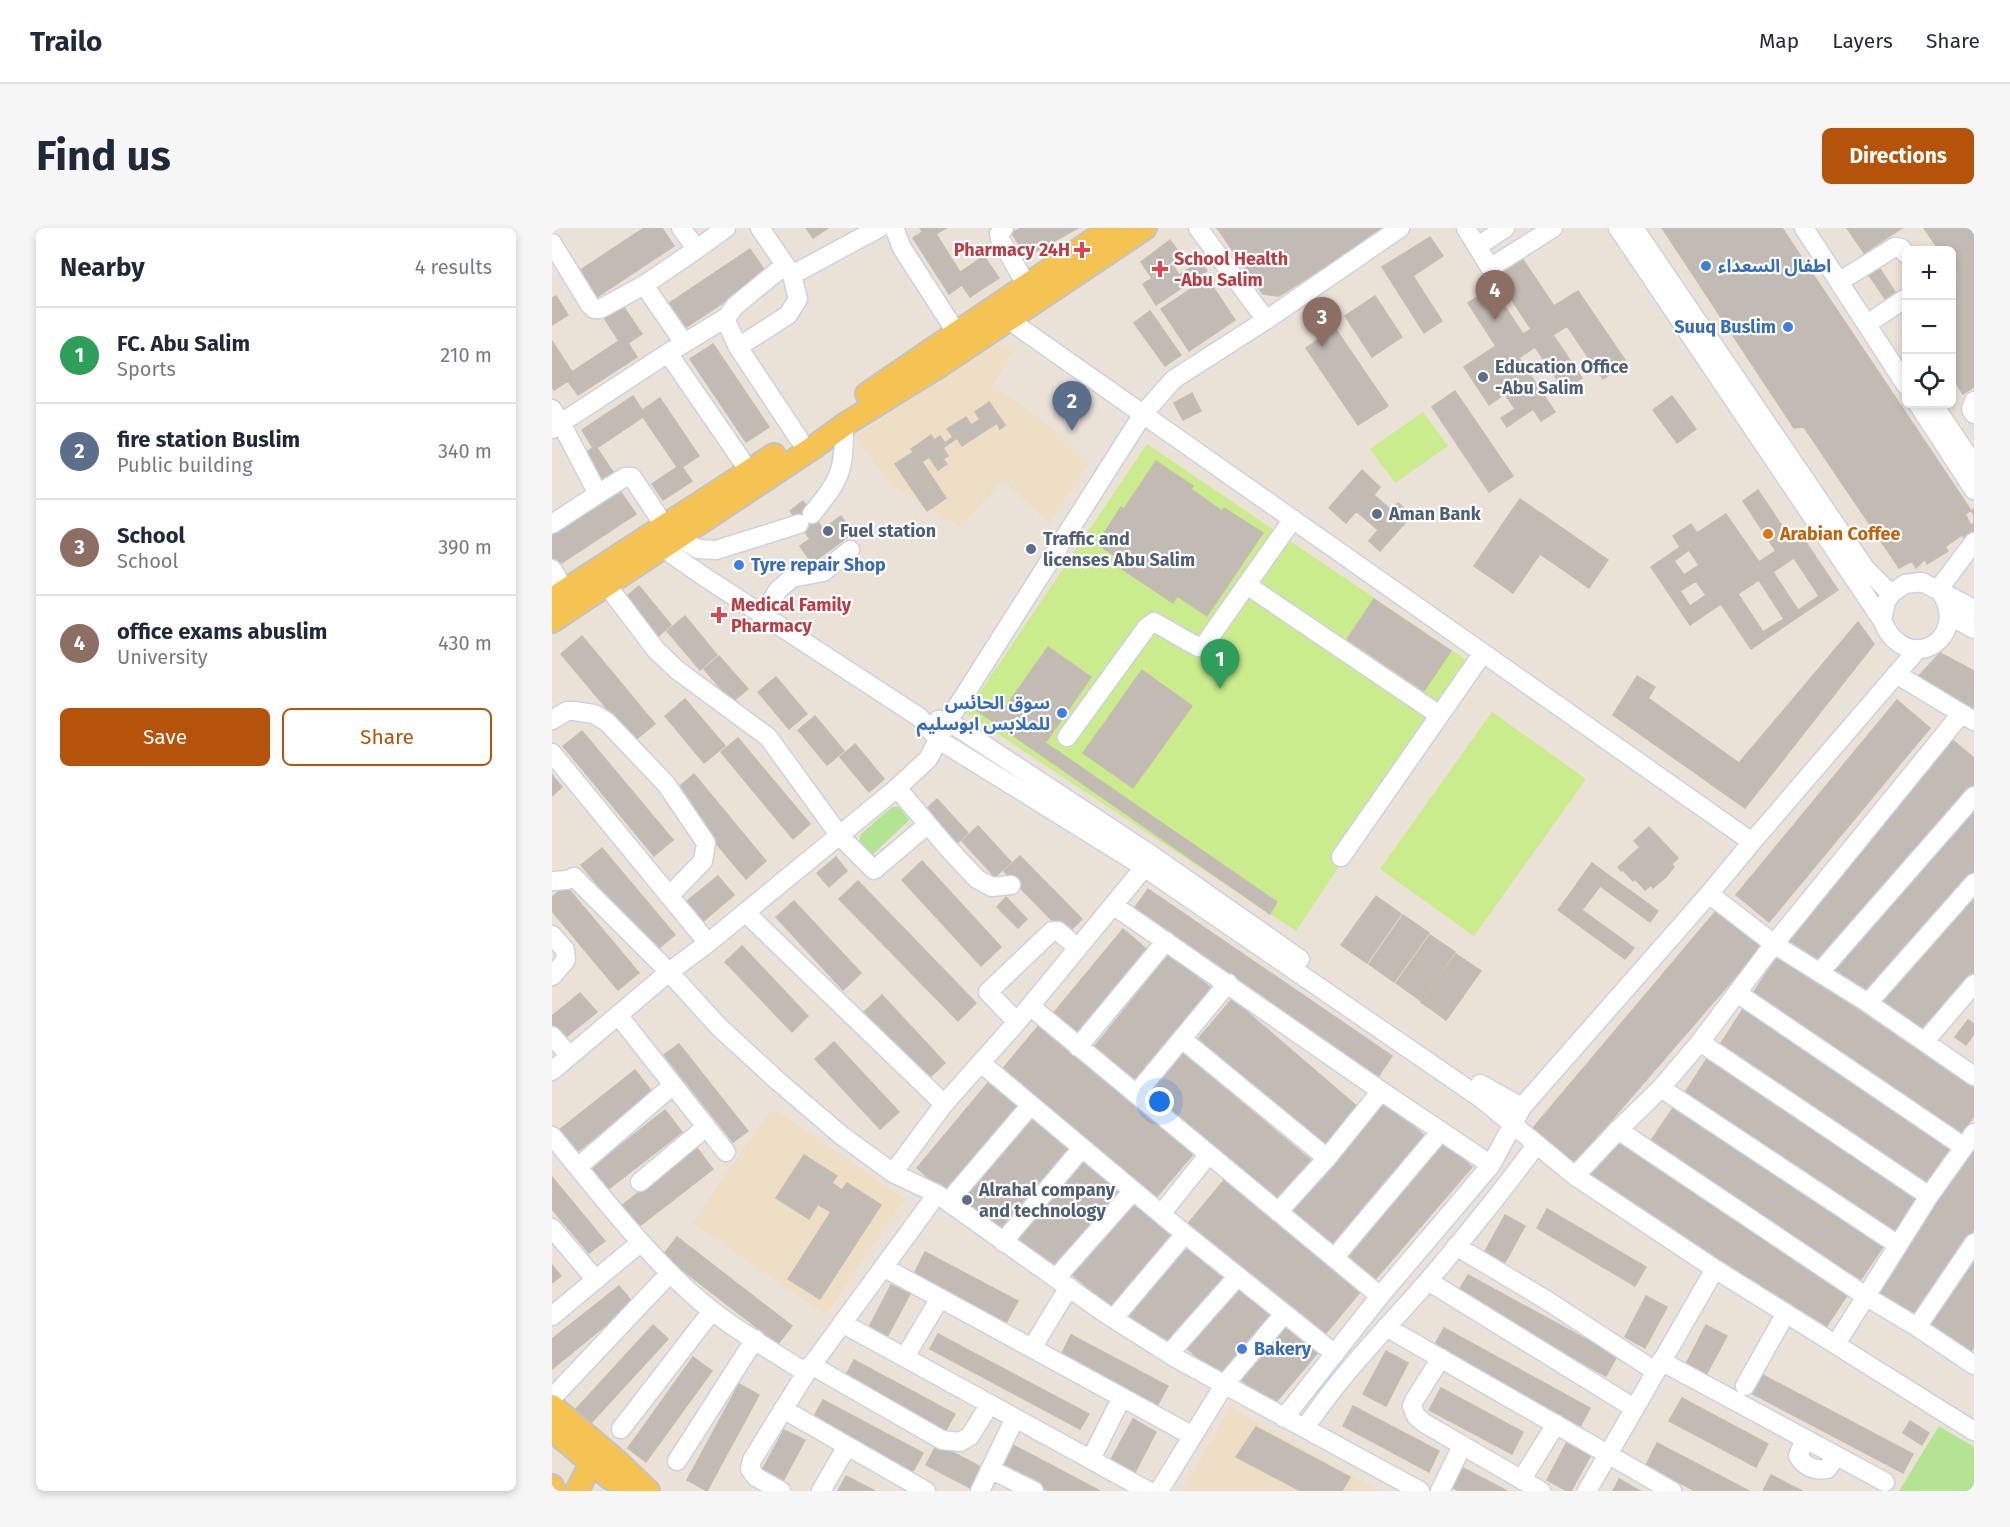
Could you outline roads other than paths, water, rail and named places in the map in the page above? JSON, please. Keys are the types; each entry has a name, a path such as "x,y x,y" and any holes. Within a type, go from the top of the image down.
{"main road":[{"path":"559,594 668,537 844,425 934,359 957,332 1111,228"},
{"path":"552,621 668,537 749,471 934,359 1009,320 1144,228"},
{"path":"552,1406 606,1469 648,1491"},
{"path":"552,1430 641,1491"},
{"path":"577,1491 606,1469"},
{"path":"552,1486 554,1491"}],"street":[{"path":"681,228 697,249"},
{"path":"552,243 594,309 604,307 644,285 726,228"},
{"path":"738,347 788,315 798,299 788,270 760,228"},
{"path":"597,494 555,420 728,317 735,306 788,270 879,228"},
{"path":"894,228 902,248 957,332"},
{"path":"1004,228 999,234 1000,239 1026,284"},
{"path":"1198,228 1266,320"},
{"path":"552,1071 669,972 840,836 928,759 948,722 1143,414 1174,379 1266,320 1400,228"},
{"path":"1466,228 1489,266 1553,228"},
{"path":"1478,246 1505,228"},
{"path":"1618,228 1756,422 1864,568 1891,594"},
{"path":"1634,228 1895,640 1906,647 1918,649 1941,639 1946,632 1950,616 1948,604 1940,592"},
{"path":"1804,228 1876,318 1902,358"},
{"path":"1816,228 1902,378"},
{"path":"1841,272 1895,247 1902,249"},
{"path":"644,285 684,343"},
{"path":"1876,318 1903,300"},
{"path":"728,317 728,324 738,347 799,439"},
{"path":"1009,320 1752,842"},
{"path":"668,353 749,471"},
{"path":"1974,400 1971,409 1974,414"},
{"path":"1921,408 1974,490"},
{"path":"1936,408 1974,465"},
{"path":"668,537 698,549 716,550 806,519 834,487 841,472 844,455 844,425"},
{"path":"552,524 625,477 632,477 668,537 763,615 919,717 939,740 1148,862 1491,1092 1522,1107"},
{"path":"1067,736 1146,627 1154,622 1198,647 1205,644 1293,519"},
{"path":"1940,592 1974,542"},
{"path":"763,615 778,590 792,578 823,572 850,550"},
{"path":"552,569 559,594"},
{"path":"1882,620 1886,602 1891,594 1905,584 1922,582 1974,609"},
{"path":"606,584 656,650 677,670 768,737 840,836 874,870 927,825"},
{"path":"1246,585 1439,715"},
{"path":"1950,616 1974,629"},
{"path":"1284,1418 1380,1296 1491,1165 1522,1107 1709,894 1918,649"},
{"path":"1341,857 1483,653"},
{"path":"1575,1176 1661,1088 1700,1042 1774,944 1967,718 1896,674"},
{"path":"552,720 567,711 574,711 594,714 607,722 666,784 706,843 703,861 669,896"},
{"path":"919,717 948,722 1482,1099 1575,1176 1715,1269 1974,1431"},
{"path":"552,753 708,943"},
{"path":"897,788 927,825 978,879 992,887 1011,885"},
{"path":"1820,972 1974,796"},
{"path":"893,1173 944,1104 1017,1022 1148,862"},
{"path":"552,881 574,877 669,972 719,1027 778,1082 841,1135 893,1173 942,1198 1062,1283 1169,1354 1305,1428 1409,1489"},
{"path":"1868,1003 1974,883"},
{"path":"1709,894 1774,944 1868,1003 1974,1076"},
{"path":"1113,905 1491,1165"},
{"path":"746,913 944,1104"},
{"path":"1017,1022 988,992 1052,931 1058,931 1078,948"},
{"path":"552,935 564,950 566,960 552,976"},
{"path":"1078,1047 1166,941"},
{"path":"1136,1094 1228,983"},
{"path":"1925,1041 1971,992"},
{"path":"1737,993 1969,1140 1929,1196 1836,1344"},
{"path":"1030,1006 1380,1296"},
{"path":"618,1015 726,1152"},
{"path":"552,1036 569,1055"},
{"path":"1182,1039 1327,1158"},
{"path":"1700,1042 1929,1196"},
{"path":"981,1063 1185,1234 1335,1354"},
{"path":"578,1167 673,1085"},
{"path":"1661,1088 1898,1245"},
{"path":"1278,1212 1327,1158 1381,1091"},
{"path":"781,1491 756,1477 750,1469 752,1460 809,1369 883,1267 942,1198 1031,1105"},
{"path":"640,1182 706,1127"},
{"path":"1618,1130 1867,1297 1972,1360"},
{"path":"1334,1258 1441,1131"},
{"path":"552,1136 670,1273 712,1311 755,1339 942,1440 960,1442 970,1436 990,1404"},
{"path":"1305,1428 1324,1401 1428,1281 1510,1181 1536,1145"},
{"path":"1003,1242 1082,1148"},
{"path":"1161,1214 1209,1154"},
{"path":"1032,1348 1062,1283 1133,1191"},
{"path":"552,1228 596,1280"},
{"path":"1114,1318 1185,1234"},
{"path":"552,1316 641,1242"},
{"path":"1917,1327 1974,1243"},
{"path":"1456,1246 1658,1366 1805,1439 1885,1482"},
{"path":"883,1267 1193,1436"},
{"path":"1587,1491 1715,1269"},
{"path":"552,1398 670,1273"},
{"path":"1169,1354 1238,1276"},
{"path":"1428,1281 1634,1408"},
{"path":"905,1357 939,1298"},
{"path":"621,1429 712,1311"},
{"path":"1745,1386 1786,1313"},
{"path":"1159,1491 1224,1385 1284,1314"},
{"path":"842,1323 1148,1491"},
{"path":"1386,1328 1672,1491"},
{"path":"676,1461 755,1339"},
{"path":"1441,1358 1412,1406 1416,1416 1462,1446 1541,1491"},
{"path":"1091,1460 1122,1397"},
{"path":"783,1410 926,1491"},
{"path":"980,1491 1015,1418"},
{"path":"1522,1479 1556,1424"},
{"path":"821,1491 847,1446"},
{"path":"1440,1491 1462,1446"},
{"path":"990,1469 1034,1491"}],"place":[{"name":"Pharmacy 24H","path":"1082,250"},
{"name":"اطفال السعداء","path":"1706,266"},
{"name":"School Health -Abu Salim","path":"1160,269"},
{"name":"office exams abuslim","path":"1495,320"},
{"name":"Suuq Buslim","path":"1788,327"},
{"name":"School","path":"1322,347"},
{"name":"Education Office -Abu Salim","path":"1483,377"},
{"name":"fire station Buslim","path":"1072,431"},
{"name":"Aman Bank","path":"1377,514"},
{"name":"Fuel station","path":"828,531"},
{"name":"Arabian Coffee","path":"1768,534"},
{"name":"Traffic and licenses Abu Salim","path":"1031,549"},
{"name":"Tyre repair Shop","path":"739,565"},
{"name":"Medical Family Pharmacy","path":"719,615"},
{"name":"FC. Abu Salim","path":"1220,689"},
{"name":"سوق الحائس للملابس ابوسليم","path":"1062,713"},
{"name":"Alrahal company and technology","path":"967,1200"},
{"name":"Bakery","path":"1242,1349"}]}
